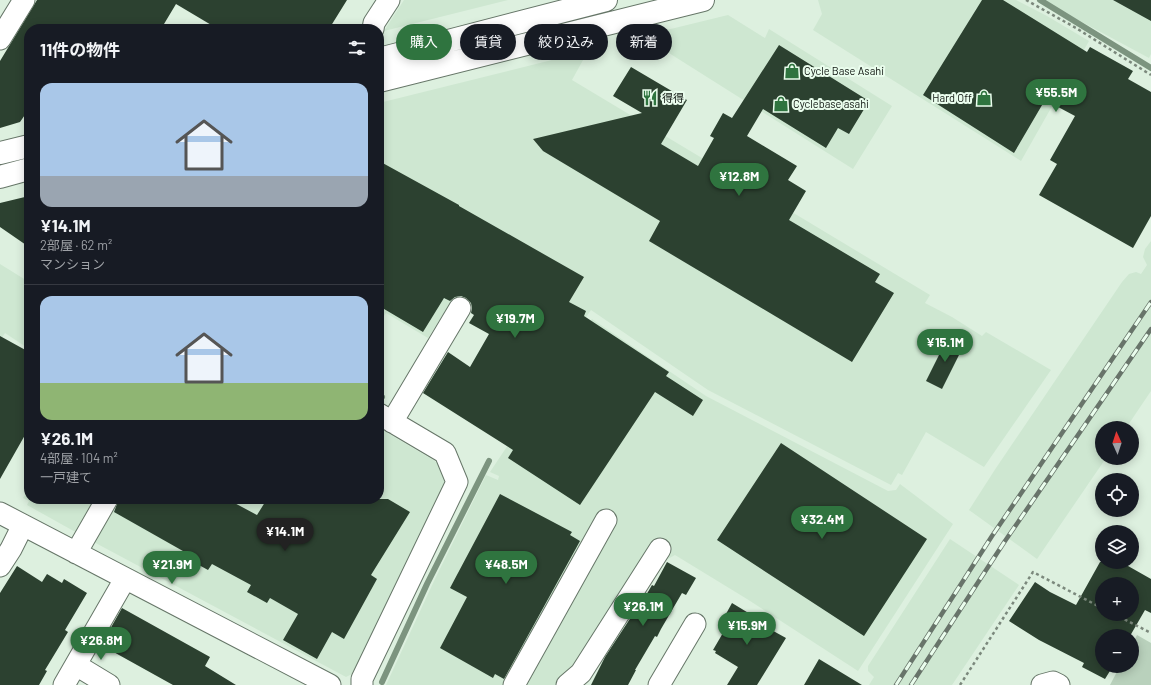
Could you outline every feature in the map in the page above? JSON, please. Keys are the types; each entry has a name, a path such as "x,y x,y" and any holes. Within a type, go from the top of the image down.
{"highway":[{"path":"384,58 606,0"},
{"path":"384,81 702,0"},
{"path":"0,153 24,147"},
{"path":"0,177 24,170"}],"street":[{"path":"0,39 24,0"},
{"path":"374,24 390,0"},
{"path":"362,685 362,680 457,482 445,453 385,418 460,308"},
{"path":"76,553 104,504"},
{"path":"0,513 330,685"},
{"path":"514,685 606,520"},
{"path":"0,566 11,549 22,525"},
{"path":"567,685 581,673 660,549"},
{"path":"64,685 125,579"},
{"path":"659,685 695,624"},
{"path":"76,665 109,685"},
{"path":"1042,685 1053,682 1059,685"}],"path":[{"path":"1026,0 1076,28 1151,75"},
{"path":"960,685 1033,572 1095,604"},
{"path":"1128,621 1151,633"}],"shaded area":[{"path":"404,0 508,0 412,24 396,24 396,28 384,31"},
{"path":"818,0 1016,0 1047,16 1089,41 1021,161 813,30 822,14"},
{"path":"1041,0 1151,0 1151,54 1149,58"},
{"path":"728,15 765,38 769,29 892,106 853,169 672,55 672,29"},
{"path":"552,60 583,60 572,80 930,295 925,303 952,317 982,336 986,332 1051,370 984,467 926,432 902,475 898,473 891,485 708,390 591,310 566,346 460,287 428,338 386,313 384,316 384,102"},
{"path":"1151,241 1151,391 1131,421 1095,421 1095,465 1101,465 1037,559 969,510 1122,282 1129,274 1136,272 1141,274 1147,265 1143,257 1145,249"},
{"path":"0,264 24,279 24,346 5,333 0,341"},
{"path":"592,319 706,396 888,491 896,490 900,484 953,524 858,671 747,599 675,555 664,561 580,685 386,685 434,581 486,475 498,480 499,476 490,472"},
{"path":"384,431 440,464 445,483 354,673 346,677 90,540 109,504 384,504"},
{"path":"28,504 99,504 79,534"},
{"path":"950,539 1019,585 952,685 869,685 874,677 868,671 868,666"},
{"path":"1139,636 1151,643 1151,685 1110,685 1116,673 1139,673"}],"building":[{"path":"37,0 347,0 332,24 210,24 176,4 164,24 24,24 24,116 20,122 0,128 0,61"},
{"path":"982,0 1003,0 1087,52 1090,47 1133,71 1128,79 1151,92 1151,216 1133,248 1039,195 1057,164 1050,160 1075,116 1045,100 1014,153 923,95"},
{"path":"1113,0 1151,0 1151,21"},
{"path":"779,45 869,101 849,134 838,128 826,148 763,109 747,136 797,166 788,180 806,191 789,220 880,274 875,282 894,293 852,362 649,241 660,221 543,151 533,139 642,113 613,96 631,67 687,100 661,144 698,166 714,138 710,136 723,113 732,118"},
{"path":"384,164 584,277 569,302 586,311 584,316 669,372 666,376 703,400 693,416 655,392 580,505 508,458 513,450 423,393 448,352 470,367 489,334 469,323 474,315 471,313 471,303 466,298 461,296 455,297 450,301 444,298 423,332 384,309"},
{"path":"24,197 24,244 0,227 0,203"},
{"path":"0,336 24,349 24,437 0,479"},
{"path":"948,337 964,345 942,389 926,381"},
{"path":"781,443 927,539 864,636 717,540"},
{"path":"500,494 572,532 570,535 580,541 504,679 495,674 493,678 440,648 467,597 450,588"},
{"path":"384,499 388,499 410,512 371,575 377,579 344,639 332,632 317,659 283,640 298,614 270,598 267,603 247,592 251,585 212,564 208,570 188,559 190,555 114,512 117,504 236,504 257,515 264,504 384,504"},
{"path":"667,562 696,578 686,595 682,593 657,637 655,636 635,670 628,685 591,685 605,657 637,608 638,609 652,585 654,586"},
{"path":"17,566 42,582 47,574 62,583 64,579 87,593 65,630 68,632 45,670 47,671 39,685 0,685 0,593"},
{"path":"1096,569 1133,569 1151,579 1151,613 1145,610 1139,620 1139,577 1095,577 1095,621 1139,621 1134,629 1095,629 1095,673 1109,673 1105,679 1082,667 1084,663 1039,640 1009,621 1035,582 1050,592 1076,605"},
{"path":"732,603 760,620 759,623 786,638 757,685 727,685 738,667 715,653 716,651 713,650 727,626 721,623"},
{"path":"122,608 210,657 205,666 236,685 173,685 101,645"},
{"path":"819,659 862,685 804,685"}],"waterway":[{"path":"1040,0 1151,68"},
{"path":"382,682 427,584 489,461"}],"railway":[{"path":"896,685 992,536 1151,302"},
{"path":"911,685 1005,541 1151,329"}],"place":[{"name":"Cycle Base Asahi","path":"792,71"},
{"name":"得得","path":"650,98"},
{"name":"Hard Off","path":"984,98"},
{"name":"Cyclebase asahi","path":"781,104"}]}
